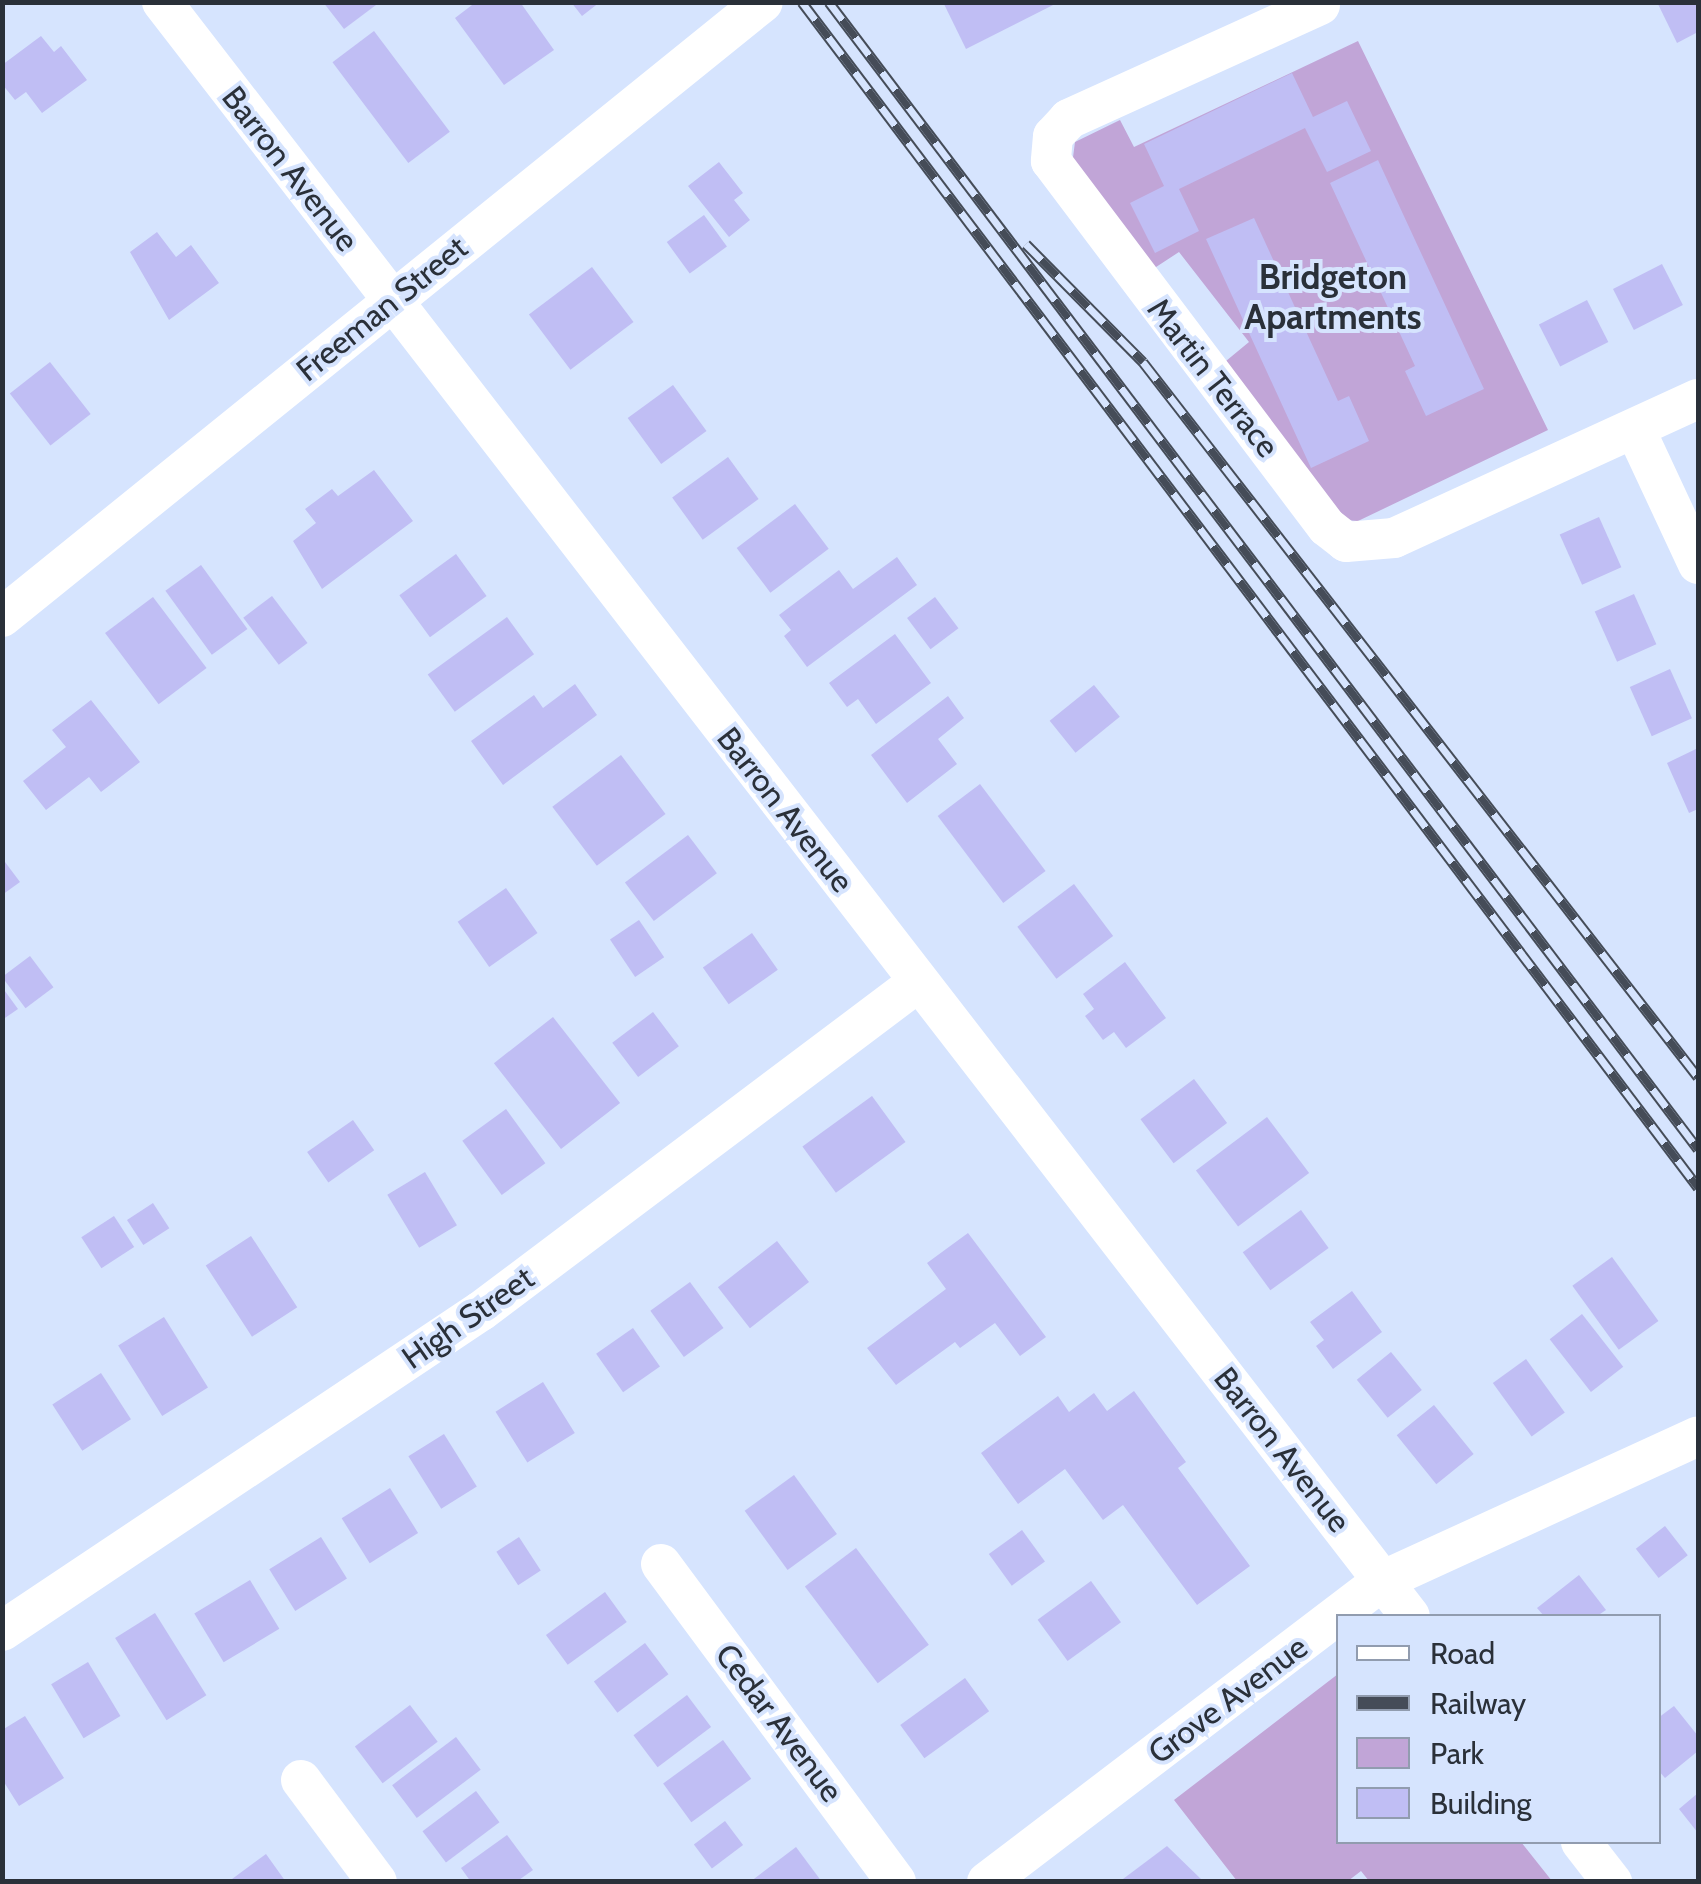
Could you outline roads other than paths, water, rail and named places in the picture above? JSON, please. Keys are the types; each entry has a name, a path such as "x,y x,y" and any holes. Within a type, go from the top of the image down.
{"street":[{"name":"Barron Avenue","path":"162,2 1409,1614"},
{"name":"Freeman Street","path":"2,617 763,2"},
{"name":"Martin Terrace","path":"1320,5 1069,119 1053,136 1051,161 1066,186 1327,527 1346,542 1394,538 1698,399"},
{"path":"1635,430 1698,564"},
{"name":"High Street","path":"2,1631 481,1311 918,982"},
{"name":"Grove Avenue","path":"1339,1614 1384,1580 1698,1436"},
{"name":"Cedar Avenue","path":"661,1564 896,1882"},
{"name":"Grove Avenue","path":"987,1882 1336,1617"},
{"path":"301,1780 377,1882"},
{"path":"1583,1844 1612,1882"}],"railway":[{"path":"802,2 1698,1187"},
{"path":"829,2 1698,1149"},
{"path":"1026,244 1143,362 1698,1077"}],"district":[{"name":"Bridgeton Apartments","path":"1333,297"}]}
